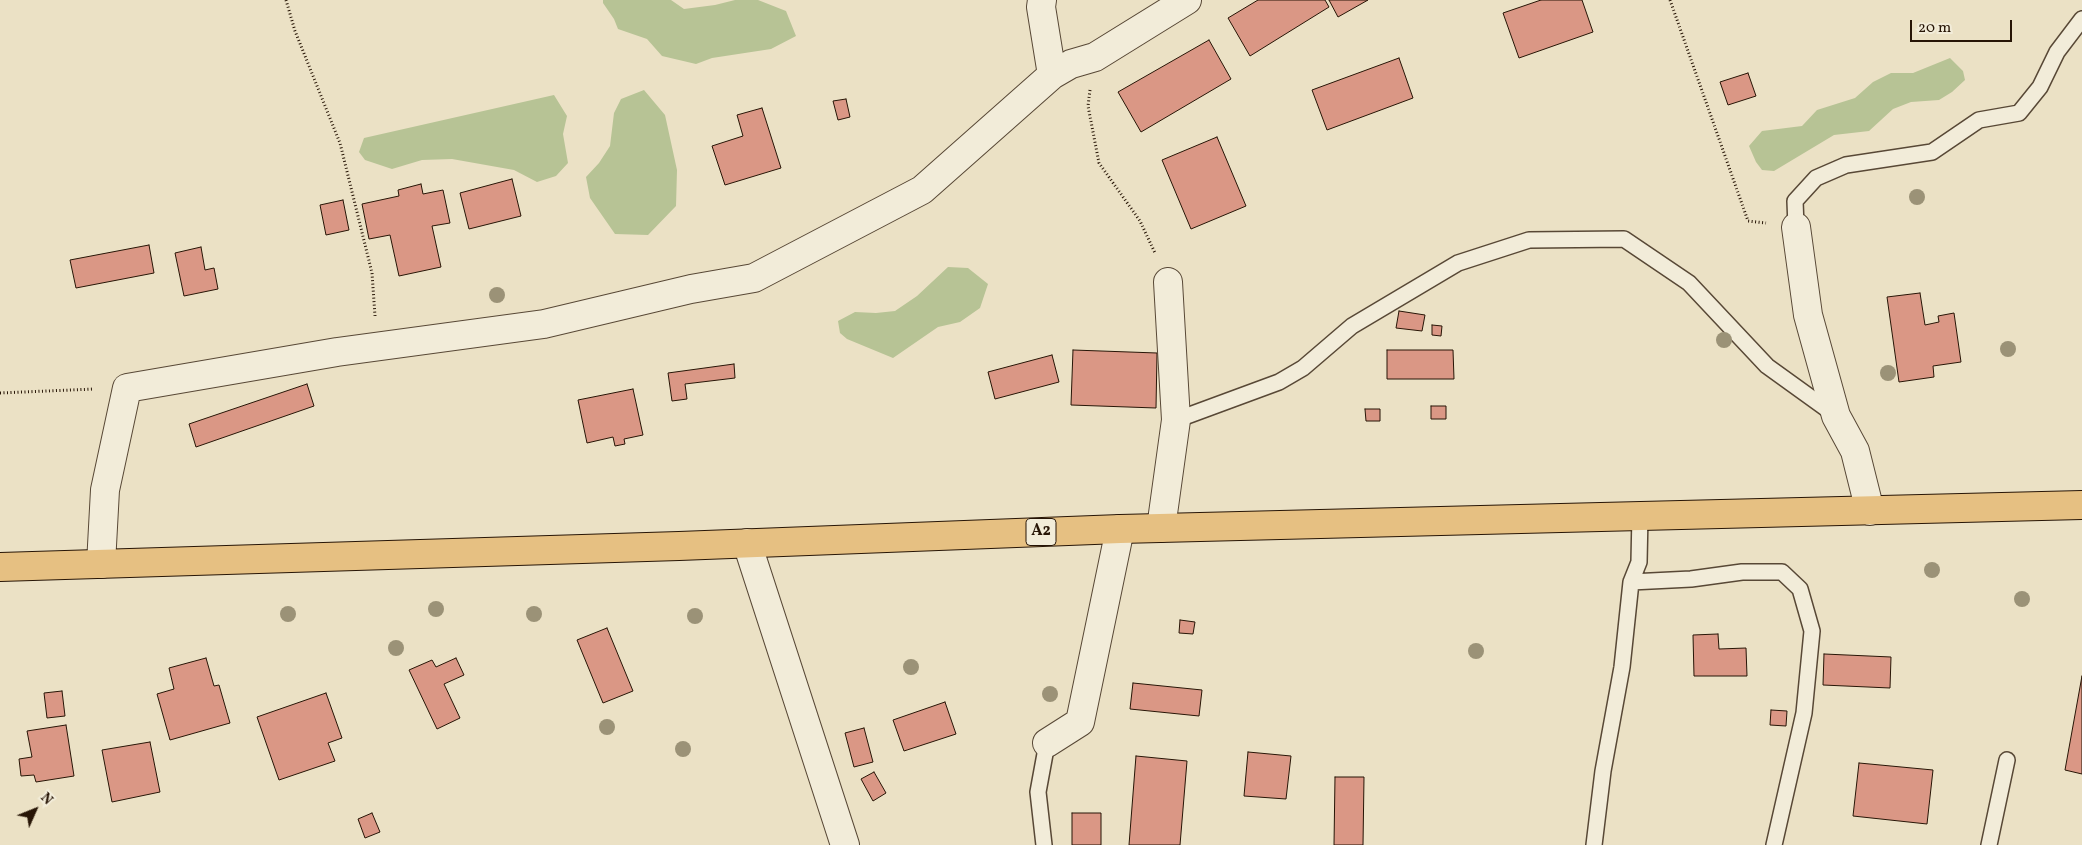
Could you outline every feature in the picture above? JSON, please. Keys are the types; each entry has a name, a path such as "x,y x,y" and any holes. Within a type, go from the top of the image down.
{"main road":[{"name":"A2","path":"0,567 1120,529 2082,505"}],"street":[{"path":"1042,0 1041,7 1052,75"},
{"path":"101,564 105,490 127,388 377,346 544,324 691,289 754,278 922,190 1052,75 1071,64 1095,57 1188,0"},
{"path":"1796,227 1808,315 1836,416 1855,451 1870,511"},
{"path":"1161,528 1176,420 1168,282"},
{"path":"1048,743 1080,722 1120,529"},
{"path":"746,543 845,845"}],"lane":[{"path":"1796,227 1795,201 1816,178 1846,165 1932,152 1979,120 2019,113 2040,87 2057,52 2082,19"},
{"path":"1176,420 1279,382 1303,368 1352,326 1458,263 1528,240 1624,238 1689,283 1767,366 1836,416"},
{"path":"1594,845 1603,772 1622,667 1631,582 1639,562 1640,515"},
{"path":"1631,582 1742,572 1782,572 1800,589 1812,631 1804,713 1774,845"},
{"path":"1044,845 1038,792 1048,743"},
{"path":"1989,845 2007,760"}],"path":[{"path":"286,0 295,31 340,143 372,273 377,346"},
{"path":"1670,0 1748,221 1796,227"},
{"path":"1095,57 1088,106 1099,163 1140,221 1168,282"},
{"path":"0,393 127,388"}],"green space":[{"path":"603,0 671,0 684,9 735,0 758,0 786,11 796,36 771,49 712,58 696,64 662,56 647,39 618,29"},
{"path":"1950,58 1963,71 1965,80 1952,92 1939,100 1911,102 1893,109 1869,131 1834,135 1774,171 1762,170 1756,162 1749,146 1762,131 1802,126 1817,110 1855,98 1873,82 1891,73 1913,73"},
{"path":"644,90 665,115 677,170 676,206 648,235 615,234 590,198 586,177 599,163 610,146 614,113 621,99"},
{"path":"554,95 567,116 563,134 568,163 556,176 537,182 514,170 452,159 422,160 392,169 365,160 359,152 364,138"},
{"path":"948,267 968,268 988,284 980,308 960,322 938,327 893,358 847,339 840,333 838,321 855,312 876,313 895,311 917,296"}],"building":[{"path":"1258,0 1325,0 1329,7 1250,56 1228,18"},
{"path":"1329,0 1368,0 1338,17"},
{"path":"1541,0 1582,0 1593,32 1519,58 1503,13"},
{"path":"1209,40 1231,79 1141,132 1118,92"},
{"path":"1399,58 1413,98 1327,130 1312,90"},
{"path":"1748,73 1756,96 1728,105 1720,82"},
{"path":"846,99 850,117 838,120 833,101"},
{"path":"762,108 781,168 725,185 712,146 743,136 737,115"},
{"path":"1217,137 1246,206 1191,229 1162,160"},
{"path":"512,179 521,216 469,229 460,193"},
{"path":"421,184 423,194 443,190 450,223 432,226 441,267 399,276 390,235 369,239 362,204 399,196 398,190"},
{"path":"343,200 349,230 326,235 320,205"},
{"path":"149,245 154,273 76,288 70,260"},
{"path":"201,247 205,270 214,268 218,289 184,296 175,253"},
{"path":"1920,293 1925,325 1939,322 1938,316 1954,313 1961,362 1933,366 1934,377 1899,382 1887,297"},
{"path":"1399,311 1425,315 1422,331 1396,328"},
{"path":"1432,325 1442,326 1441,336 1432,335"},
{"path":"1073,350 1157,353 1156,408 1071,405"},
{"path":"1387,350 1453,350 1454,379 1387,379"},
{"path":"1052,355 1059,382 995,399 988,372"},
{"path":"734,364 735,378 685,384 687,399 672,401 668,373"},
{"path":"307,384 314,406 196,447 189,424"},
{"path":"633,389 643,435 624,439 625,444 615,446 613,437 587,443 578,400"},
{"path":"1431,406 1446,406 1446,419 1431,419"},
{"path":"1365,409 1380,409 1380,421 1366,421"},
{"path":"1180,620 1195,622 1193,634 1179,633"},
{"path":"607,628 633,691 603,703 577,640"},
{"path":"1718,634 1719,649 1746,648 1747,676 1694,676 1693,635"},
{"path":"1824,654 1891,657 1890,688 1823,685"},
{"path":"206,658 214,686 219,685 230,723 170,740 157,694 174,689 169,668"},
{"path":"456,658 464,675 444,684 460,718 437,729 409,670 432,660 436,667"},
{"path":"2082,676 2082,774 2065,770"},
{"path":"1133,683 1202,690 1199,716 1130,709"},
{"path":"62,691 65,716 47,718 44,693"},
{"path":"326,693 342,738 328,743 335,761 279,780 257,717"},
{"path":"945,702 956,734 904,751 893,720"},
{"path":"1771,710 1787,711 1786,726 1770,725"},
{"path":"66,725 74,776 36,782 34,775 21,776 19,759 32,757 27,731"},
{"path":"864,728 873,762 854,767 845,733"},
{"path":"150,742 160,792 112,802 102,750"},
{"path":"1248,752 1291,756 1286,799 1244,796"},
{"path":"1136,756 1187,761 1180,845 1129,845"},
{"path":"1859,763 1933,770 1927,824 1853,816"},
{"path":"874,772 886,793 873,801 861,779"},
{"path":"1335,777 1364,777 1363,845 1334,845"},
{"path":"372,813 380,832 365,838 358,819"},
{"path":"1072,813 1101,813 1101,845 1072,845"}]}
